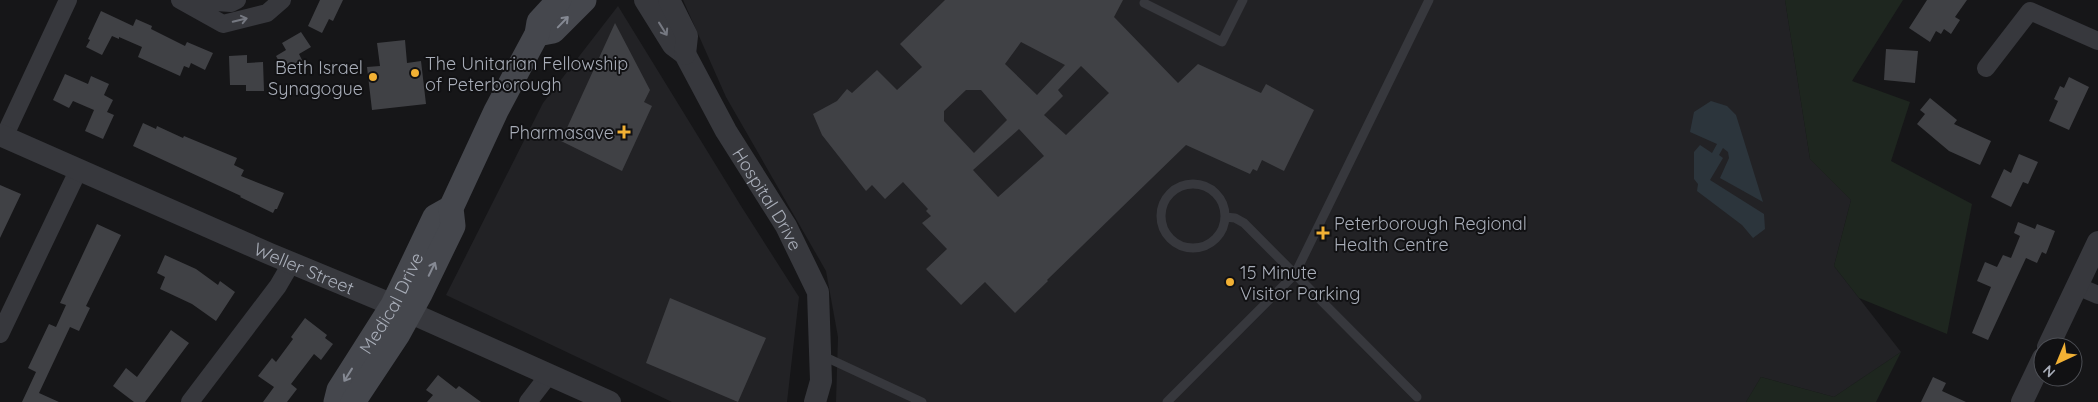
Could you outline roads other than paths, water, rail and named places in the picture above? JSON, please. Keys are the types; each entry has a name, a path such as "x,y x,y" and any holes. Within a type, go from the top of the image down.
{"main road":[{"name":"Medical Drive","path":"353,402 402,309 435,218 451,208 496,111 537,34 539,22 559,0"},
{"path":"537,34 553,31 584,0"},
{"name":"Medical Drive","path":"336,402 338,390 402,309"}],"street":[{"path":"2,136 68,0"},
{"path":"180,0 231,3 237,0"},
{"path":"180,0 223,24 268,13 282,0"},
{"name":"Hospital Drive","path":"645,0 673,45 684,54 726,131 786,226 818,292 820,381 815,402"},
{"name":"Hospital Drive","path":"668,0 687,36 684,54"},
{"path":"1986,68 2030,11 2098,41"},
{"name":"Weller Street","path":"2,136 402,309 548,376 610,402"},
{"path":"0,334 78,170"},
{"path":"2053,337 2098,242"},
{"path":"190,402 278,286 292,262"},
{"path":"2077,286 2098,295"},
{"path":"528,402 548,376"},
{"path":"2022,402 2033,379"}],"lane":[{"path":"1144,3 1222,42 1243,0"},
{"path":"1167,402 1294,274 1429,0"},
{"path":"1192,184 1203,184 1212,189 1219,197 1224,206 1225,217 1223,228 1217,237 1208,244 1198,248 1187,248 1176,244 1168,237 1162,228 1159,217 1162,205 1170,195 1182,187 1192,184"},
{"path":"1225,217 1235,218 1244,223 1417,397"},
{"path":"820,354 922,402"}],"place":[{"name":"The Unitarian Fellowship of Peterborough","path":"415,73"},
{"name":"Beth Israel Synagogue","path":"373,77"},
{"name":"Pharmasave","path":"624,132"},
{"name":"Peterborough Regional Health Centre","path":"1323,233"},
{"name":"15 Minute Visitor Parking","path":"1230,282"}]}
